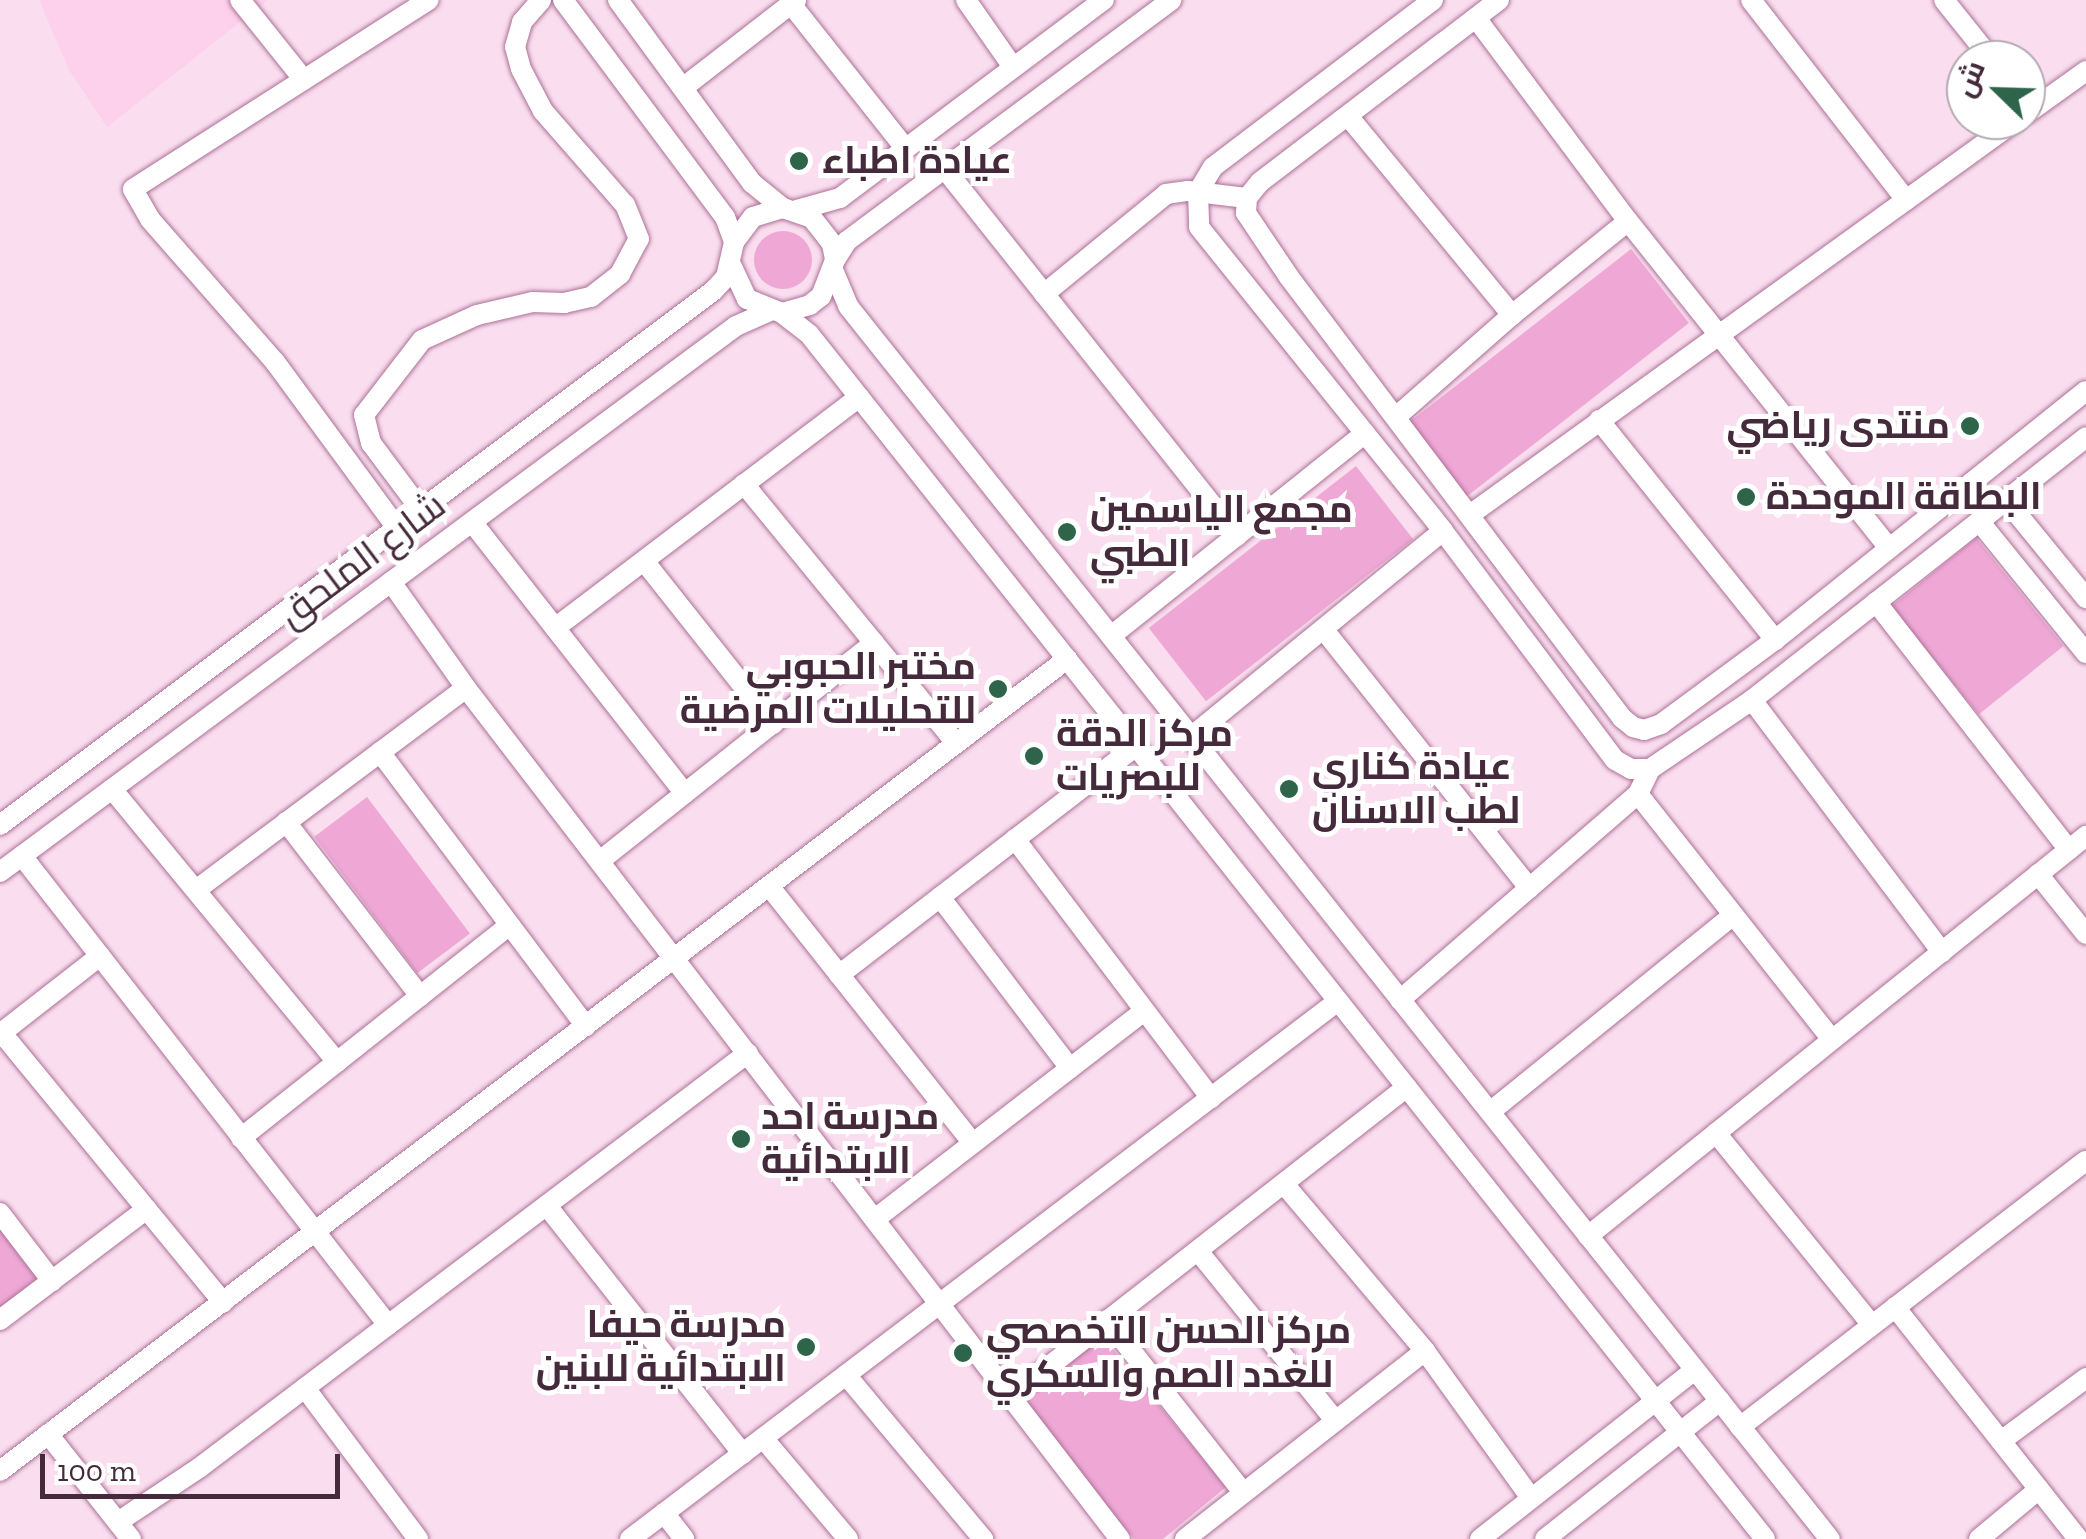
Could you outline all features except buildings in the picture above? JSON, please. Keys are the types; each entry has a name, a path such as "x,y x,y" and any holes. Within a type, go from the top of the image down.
{"street":[{"path":"240,0 304,80"},
{"path":"397,528 274,362 150,219 133,189 429,0"},
{"path":"421,510 371,443 364,415 422,340 478,315 533,302 564,303 591,298 620,274 639,239 624,205 542,111 521,69 515,47 522,22 541,0"},
{"path":"563,0 725,217 734,242"},
{"path":"618,0 752,183 824,229 848,306 1830,1539"},
{"path":"966,0 1013,67"},
{"path":"1104,0 840,198 753,217 734,242 730,265 739,289 801,325 1765,1539"},
{"path":"776,312 796,311 821,296 847,242 1170,0"},
{"path":"1434,0 1213,167 1198,192 1200,228 1442,531 1615,760 1631,770 1650,769"},
{"path":"1499,0 1260,182 1246,198 1248,218 1622,718 1644,730 1661,724 1775,640 2085,395"},
{"path":"1751,0 1906,200"},
{"path":"1944,0 1976,40"},
{"path":"684,87 793,2 904,148"},
{"path":"1476,18 1628,222 1888,548"},
{"path":"2046,97 2086,71"},
{"path":"1348,116 1512,315"},
{"path":"1470,514 1986,140"},
{"path":"944,170 1236,536"},
{"path":"1044,294 1166,194 1198,192 1246,198"},
{"path":"1396,417 1512,315 1628,222"},
{"name":"شارع الملحق","path":"0,825 713,291 730,265"},
{"name":"شارع الملحق","path":"0,872 746,318 776,312"},
{"path":"556,628 859,397"},
{"path":"1599,420 1775,640"},
{"path":"1111,636 1365,434"},
{"path":"1400,1000 1638,794 1650,769 1752,700 2086,437"},
{"path":"744,484 956,744"},
{"path":"2006,500 2086,598"},
{"path":"1979,521 2086,653"},
{"path":"472,522 685,794"},
{"path":"1191,737 1442,531"},
{"path":"644,561 772,724"},
{"path":"391,582 466,688 1120,1539"},
{"path":"1876,602 2068,850"},
{"path":"1324,630 1529,888"},
{"path":"601,860 874,643"},
{"path":"0,1472 1067,660"},
{"path":"196,890 466,688"},
{"path":"1752,700 1942,952"},
{"path":"1644,730 1650,769"},
{"path":"840,975 1136,746"},
{"path":"380,752 586,1026"},
{"path":"112,789 337,1062"},
{"path":"1638,794 1832,1040"},
{"path":"286,822 420,996"},
{"path":"1588,1236 2086,836"},
{"path":"1015,840 1211,1098"},
{"path":"22,856 388,1325"},
{"path":"2038,874 2086,934"},
{"path":"769,886 972,1142"},
{"path":"940,897 1070,1068"},
{"path":"1490,1112 1733,915"},
{"path":"241,1138 510,926"},
{"path":"100,956 1,1033 223,1302"},
{"path":"630,1539 1338,1001"},
{"path":"875,1219 1144,1011"},
{"path":"48,1434 125,1530 305,1388 748,1053"},
{"path":"1011,1396 1407,1088"},
{"path":"1716,1133 1872,1325"},
{"path":"1740,1427 2086,1161"},
{"path":"1284,1184 1425,1351 1531,1498"},
{"path":"547,1206 742,1454"},
{"path":"0,1320 146,1208"},
{"path":"0,1213 52,1280"},
{"path":"1198,1252 1335,1420"},
{"path":"1896,1308 2078,1539"},
{"path":"1107,1320 1243,1492"},
{"path":"1185,1539 1425,1351"},
{"path":"1480,1539 1695,1370"},
{"path":"846,1375 982,1539"},
{"path":"2000,1440 2086,1378"},
{"path":"305,1388 418,1539"},
{"path":"1545,1539 1720,1401"},
{"path":"764,1438 848,1539"},
{"path":"1979,1539 2039,1489"},
{"path":"664,1513 684,1539"}],"shaded area":[{"path":"39,0 268,0 107,127 69,70"},
{"path":"783,231 803,240 812,260 803,280 783,289 763,280 754,260 763,240"},
{"path":"1631,249 1689,323 1466,497 1408,423"},
{"path":"1356,466 1413,539 1206,701 1149,628"},
{"path":"1976,538 2063,646 1979,715 1891,607"},
{"path":"367,797 470,934 417,973 314,837"},
{"path":"0,1229 38,1279 0,1308"},
{"path":"1102,1336 1226,1487 1163,1539 1134,1539 1022,1402"}],"place":[{"name":"عيادة اطباء","path":"799,161"},
{"name":"منتدى رياضي","path":"1970,426"},
{"name":"البطاقة الموحدة","path":"1746,497"},
{"name":"مجمع الياسمين الطبي","path":"1067,532"},
{"name":"مختبر الحبوبي للتحليلات المرضية","path":"998,689"},
{"name":"مركز الدقة للبصريات","path":"1034,756"},
{"name":"عيادة كناري لطب الاسنان","path":"1289,789"},
{"name":"مدرسة احد الابتدائية","path":"741,1139"},
{"name":"مدرسة حيفا الابتدائية للبنين","path":"806,1347"},
{"name":"مركز الحسن التخصصي للغدد الصم والسكري","path":"963,1353"}]}
